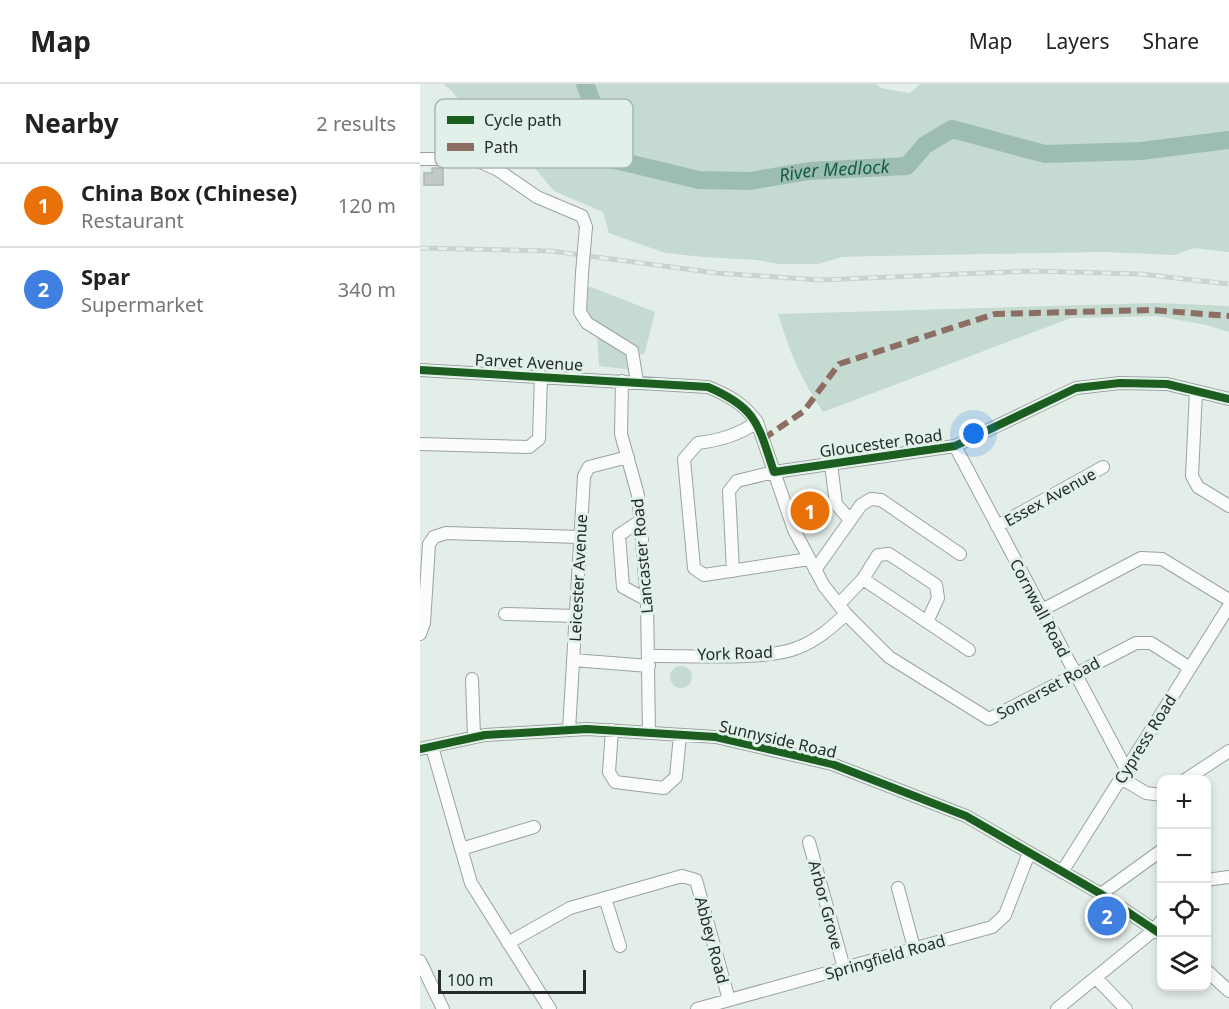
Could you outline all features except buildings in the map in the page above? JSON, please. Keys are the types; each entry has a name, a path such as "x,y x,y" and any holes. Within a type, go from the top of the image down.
{"street":[{"path":"494,168 537,197 582,216 586,226 580,312 587,323 632,351 637,382"},
{"name":"Parvet Avenue","path":"420,370 637,382"},
{"path":"420,444 529,447 535,445 539,439 541,376"},
{"name":"Lancaster Road","path":"622,381 621,434 638,495 647,600 649,733"},
{"name":"Somerset Road","path":"637,382 708,387 740,403 757,422 794,530 809,559 842,609 889,657 989,719 1136,643 1151,643 1190,668"},
{"name":"Gloucester Road","path":"733,571 729,491 737,481 774,472 955,446 1076,388 1119,383 1167,384 1229,399"},
{"path":"1196,391 1192,476 1198,487 1229,506"},
{"path":"757,422 741,433 698,443 684,459 694,568 704,575 809,559"},
{"name":"Cornwall Road","path":"955,446 1076,674 1124,774"},
{"name":"Leicester Avenue","path":"569,730 584,476 589,467 628,457"},
{"path":"831,464 836,504 850,520"},
{"name":"Essex Avenue","path":"997,526 1102,467"},
{"path":"816,570 861,505 871,499 881,500 960,554"},
{"path":"640,521 619,535 623,587 647,600"},
{"path":"420,634 424,623 424,558 432,540 446,533 580,537"},
{"name":"York Road","path":"573,660 649,661 757,655 795,649 824,635 878,555 889,554 936,585 938,598 927,622"},
{"path":"1042,610 1141,558 1162,559 1229,600"},
{"path":"863,579 969,650"},
{"name":"Cypress Road","path":"1062,872 1229,606"},
{"path":"505,614 576,616"},
{"path":"472,679 474,737"},
{"name":"Sunnyside Road","path":"426,748 474,737 569,730 612,730 716,737 832,764 966,816 1157,927"},
{"path":"612,730 609,772 615,782 664,788 676,777 680,735"},
{"path":"426,748 471,884 550,1009"},
{"path":"1193,775 1229,751"},
{"path":"1124,774 1146,793 1157,794"},
{"path":"461,849 534,827"},
{"name":"Arbor Grove","path":"809,842 844,968"},
{"name":"Springfield Road","path":"698,1009 992,927 1005,915 1029,853"},
{"path":"1101,894 1157,853"},
{"name":"Abbey Road","path":"605,898 682,876 696,880 729,1000"},
{"path":"1211,880 1229,878"},
{"path":"898,888 914,948"},
{"path":"508,943 570,908 605,898 620,946"},
{"path":"1057,1009 1157,930"},
{"path":"422,968 443,1009"},
{"path":"1211,975 1229,991"},
{"path":"1096,979 1126,1009"}],"green space":[{"path":"443,84 876,84 881,88 910,93 920,84 1229,84 1229,252 1194,248 1174,255 1103,252 841,257 818,264 779,264 665,253 609,233 603,212 554,191 535,168 633,168 633,99 458,99"},
{"path":"591,287 655,312 645,352 642,355 588,318 584,303 586,288"},
{"path":"1155,303 1229,306 1229,332 1206,325 1157,316 1071,318 823,412 796,364 778,314"},
{"path":"597,334 627,353 633,370 599,366"},
{"path":"681,666 689,669 692,677 689,685 681,688 673,685 670,677 673,669"}],"waterway":[{"name":"River Medlock","path":"585,84 591,99"},
{"name":"River Medlock","path":"633,164 699,180 750,181 809,171 907,166 925,145 952,129 1045,154 1141,151 1229,140"}],"railway":[{"path":"420,248 551,251 716,273 821,280 1031,271 1141,274 1229,284"}],"marked path":[{"path":"763,439 804,411 839,364 995,314 1152,310 1229,316"}],"cycle path":[{"path":"420,370 708,387 737,402 753,419 764,441 774,472 955,446 1076,388 1120,383 1167,384 1229,399"},
{"path":"420,749 485,735 587,729 716,737 832,764 966,816 1101,894 1157,932"}],"place":[{"name":"China Box (Chinese)","path":"810,511"},
{"name":"Spar","path":"1107,916"}]}
